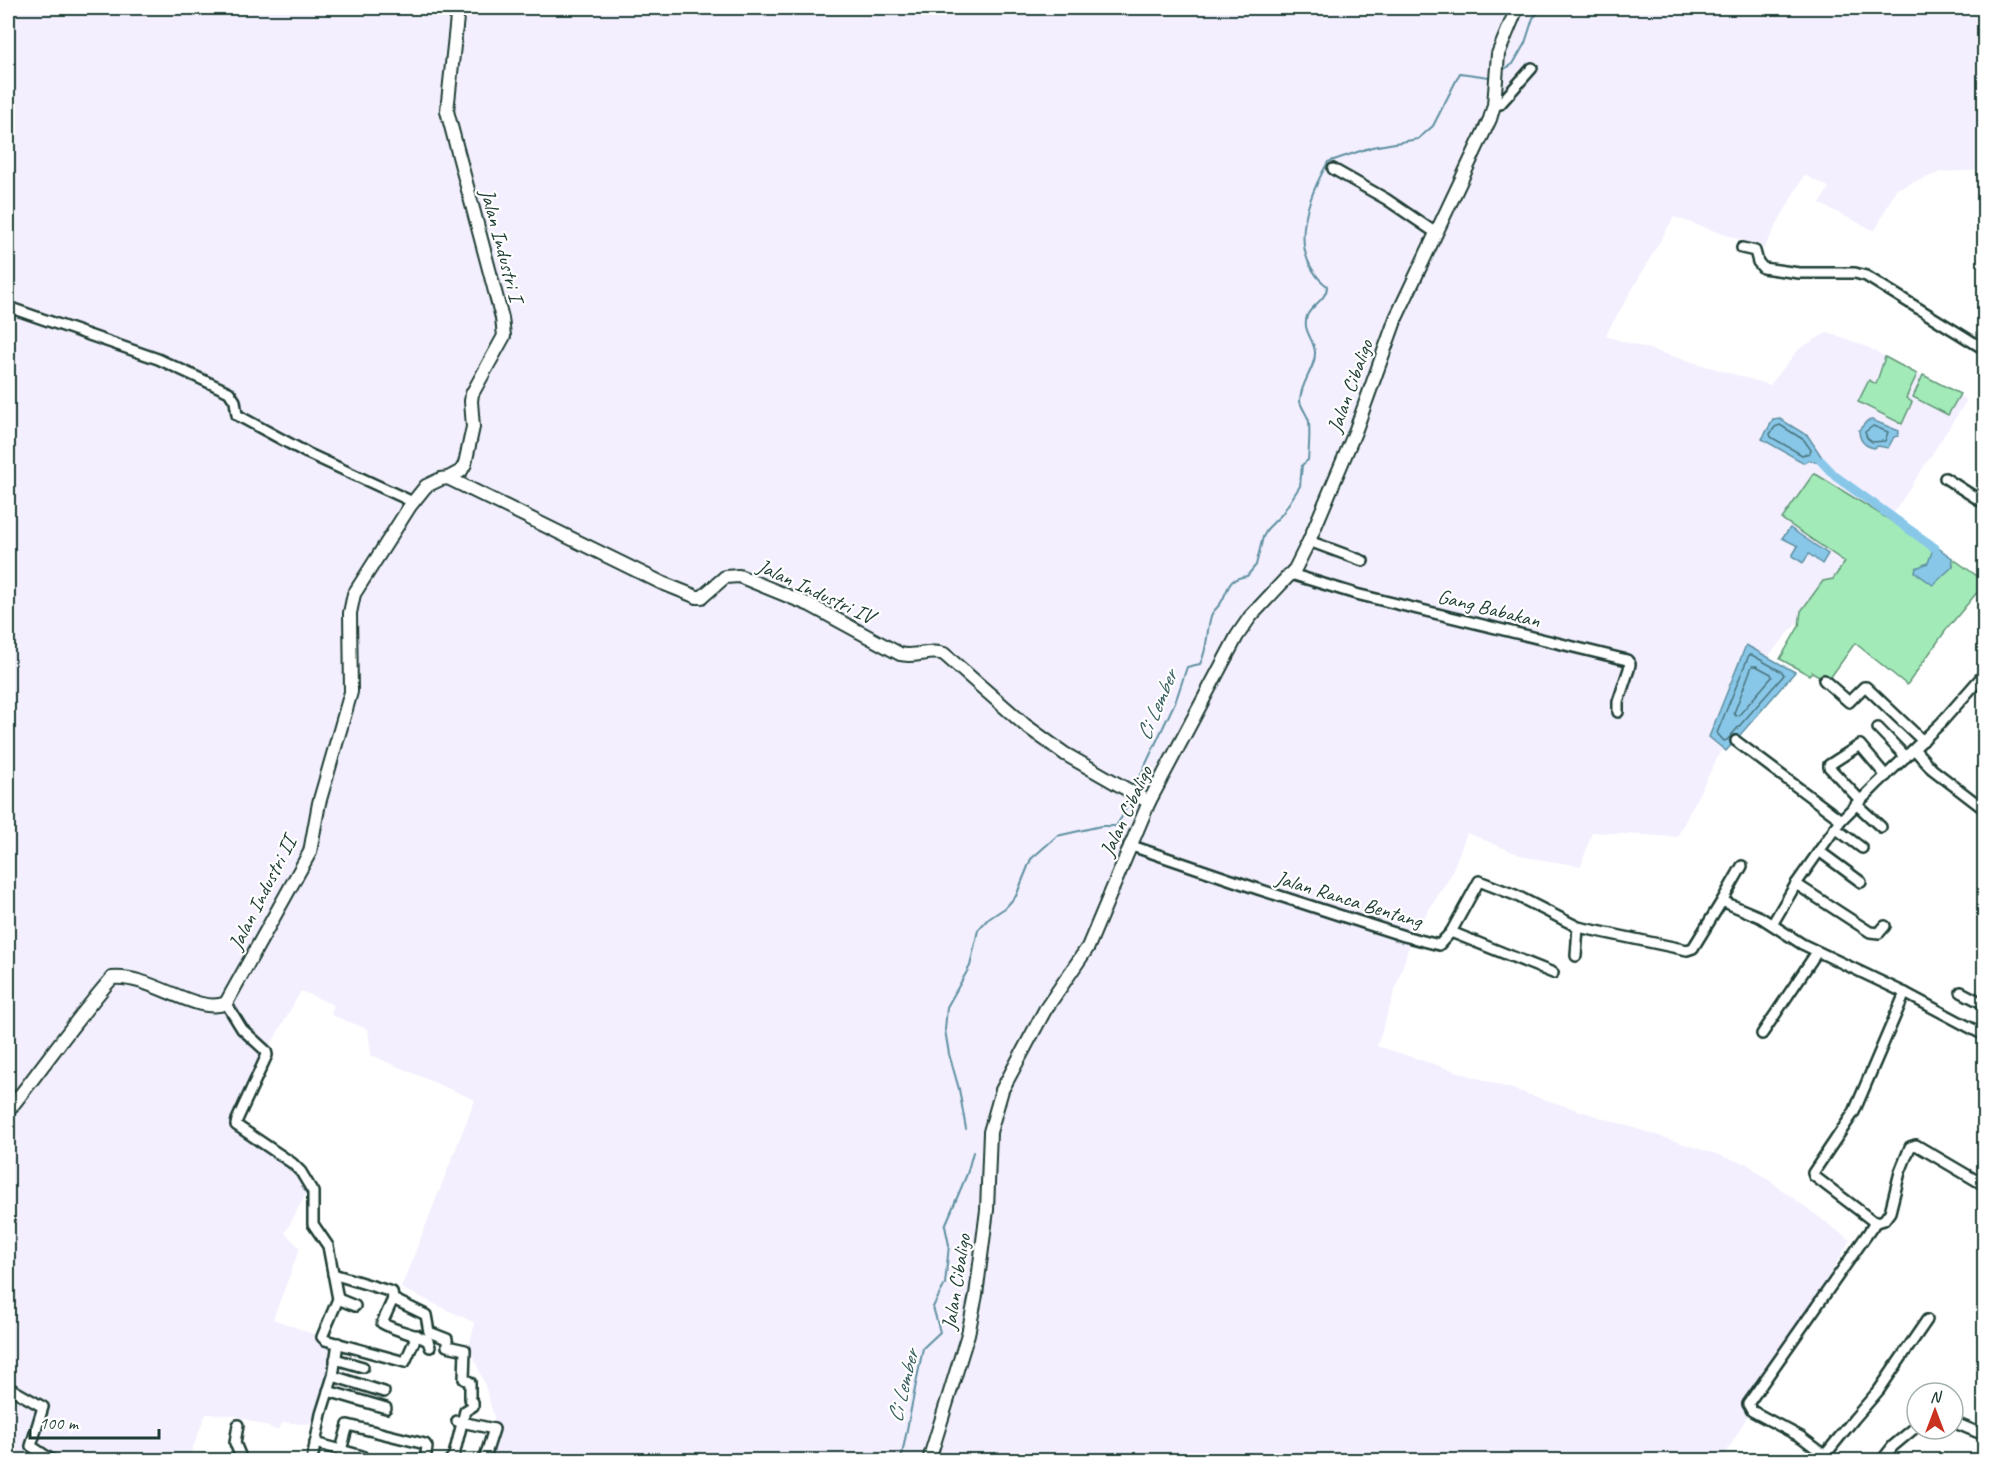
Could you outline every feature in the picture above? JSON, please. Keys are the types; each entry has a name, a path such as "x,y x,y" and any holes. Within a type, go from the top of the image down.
{"main road":[{"name":"Jalan Industri I","path":"448,478 461,471 465,464 473,427 472,394 504,336 502,318 447,111 458,8"},
{"name":"Jalan Cibaligo","path":"928,1461 968,1334 976,1295 987,1210 990,1132 1002,1090 1045,1010 1088,947 1149,802 1237,636 1250,616 1291,574 1309,541 1350,443 1396,318 1490,119 1494,105 1498,54 1517,8"},
{"name":"Jalan Industri II","path":"226,1003 310,852 319,803 351,692 350,613 354,594 413,502 426,486 448,478"},
{"name":"Jalan Industri IV","path":"448,478 662,583 697,597 705,596 725,577 739,576 810,605 900,654 910,656 937,652 944,654 1025,724 1065,754 1149,802"},
{"path":"8,1111 69,1033 87,1006 112,978 134,979 200,1005 219,1006 226,1003"}],"street":[{"path":"1494,105 1500,104 1532,68"},
{"path":"1333,169 1386,199 1436,233"},
{"path":"1742,248 1755,251 1762,268 1799,273 1860,273 1984,349"},
{"path":"8,307 158,359 229,392 235,401 237,415 308,453 413,502"},
{"path":"1945,478 1984,502"},
{"path":"1309,541 1363,561"},
{"name":"Gang Babakan","path":"1291,574 1356,594 1627,660 1630,664 1618,702 1618,712"},
{"path":"1773,923 1796,884 1841,820 1941,723 1984,674"},
{"path":"1824,680 1849,702 1866,687 1923,741"},
{"path":"1878,728 1906,757"},
{"path":"1736,741 1841,820"},
{"path":"1881,827 1829,765 1860,745 1886,776"},
{"path":"1914,749 1932,770 1984,809"},
{"path":"1835,828 1862,849"},
{"name":"Jalan Ranca Bentang","path":"1129,845 1404,936 1439,945 1451,932 1479,881 1515,895 1578,927 1687,950 1693,948 1722,901"},
{"path":"1819,851 1862,882"},
{"path":"1742,866 1722,901 1773,923 1817,952 1905,993 1984,1035"},
{"path":"1796,884 1870,932 1879,933 1885,926"},
{"path":"1576,956 1578,927"},
{"path":"1451,932 1553,973"},
{"path":"1761,1034 1817,952"},
{"path":"1961,992 1984,1004"},
{"path":"1874,1223 1813,1173 1854,1112 1905,993"},
{"path":"226,1003 242,1029 266,1051 267,1055 237,1120 237,1125 292,1163 301,1172 313,1192 313,1224 328,1246 338,1299 322,1337 325,1340 405,1362 417,1335"},
{"path":"1927,1320 1880,1390 1823,1458 1800,1437 1752,1411 1748,1404 1874,1223 1884,1220 1890,1212 1900,1172 1911,1147 1916,1145 1984,1185"},
{"path":"333,1274 392,1292 393,1299 382,1323 396,1330 417,1335 428,1341 430,1347"},
{"path":"338,1299 355,1306"},
{"path":"393,1299 426,1315 428,1331 447,1339 447,1346 465,1350 464,1379 470,1381 470,1399 473,1402 472,1408 465,1411 460,1421 454,1455 450,1461"},
{"path":"312,1461 333,1376 338,1343"},
{"path":"335,1359 363,1367"},
{"path":"333,1376 384,1392"},
{"path":"8,1387 43,1407 31,1446 51,1461"},
{"path":"328,1391 386,1408"},
{"path":"460,1421 494,1429 484,1461"},
{"path":"238,1425 235,1443 242,1461"},
{"path":"341,1450 348,1425 425,1444 427,1447 425,1461"},
{"path":"1965,1427 1984,1435"},
{"path":"1882,1461 1893,1446 1905,1436"},
{"path":"315,1443 362,1456"}],"shaded area":[{"path":"8,8 1984,8 1984,170 1941,172 1896,189 1875,231 1820,204 1829,187 1804,175 1764,248 1674,217 1605,336 1770,385 1799,349 1828,332 1867,347 1967,400 1895,511 1771,653 1677,837 1592,832 1581,866 1525,857 1467,833 1450,877 1413,934 1377,1046 1747,1164 1850,1240 1722,1460 485,1460 494,1417 484,1382 469,1346 475,1323 401,1288 475,1100 371,1055 368,1029 331,1015 334,1005 301,991 270,1046 231,1125 290,1165 299,1174 308,1190 285,1233 300,1248 273,1319 316,1335 323,1342 335,1344 331,1375 317,1423 284,1422 277,1430 233,1415 206,1414 188,1460 8,1460"}],"green space":[{"path":"1885,357 1917,374 1906,398 1912,402 1902,424 1858,402 1869,380 1876,384"},
{"path":"1923,375 1960,394 1948,415 1913,397"},
{"path":"1814,473 1935,548 1928,563 1924,565 1919,574 1928,581 1936,581 1953,566 1952,558 1984,581 1907,685 1855,643 1828,681 1812,672 1809,675 1780,659 1799,626 1801,611 1823,581 1833,579 1845,562 1782,519"}],"water":[{"path":"1780,419 1808,436 1823,459 1819,463 1809,460 1804,463 1762,439 1773,420"},
{"path":"1872,420 1899,431 1898,436 1894,437 1888,448 1870,447 1861,440 1859,430 1867,421"},
{"path":"1790,528 1828,554 1822,564 1809,554 1803,563 1792,556 1798,546 1782,538"},
{"path":"1937,547 1952,558 1953,566 1933,585 1915,572 1916,568 1928,563 1933,549"},
{"path":"1746,645 1795,672 1726,751 1709,737"}],"waterway":[{"name":"Ci Lember","path":"1501,71 1513,64 1525,43 1533,18 1542,8"},
{"name":"Ci Lember","path":"1134,789 1176,700 1187,667 1200,664 1203,658 1212,614 1221,603 1230,584 1236,579 1247,576 1256,565 1263,537 1268,528 1282,514 1300,486 1302,465 1308,460 1309,422 1300,401 1302,388 1313,364 1315,352 1307,331 1306,321 1309,312 1322,299 1327,286 1315,274 1307,259 1304,245 1306,216 1315,187 1328,162 1372,147 1418,139 1433,126 1460,73 1489,77 1493,75"},
{"path":"1821,461 1835,476 1935,548"},
{"name":"Ci Lember","path":"966,1129 945,1030 947,1007 970,966 978,930 1016,896 1031,859 1057,836 1101,826 1116,826 1131,797"},
{"name":"Ci Lember","path":"901,1460 923,1348 940,1332 933,1307 945,1284 949,1245 945,1226 967,1174 973,1152"}]}
